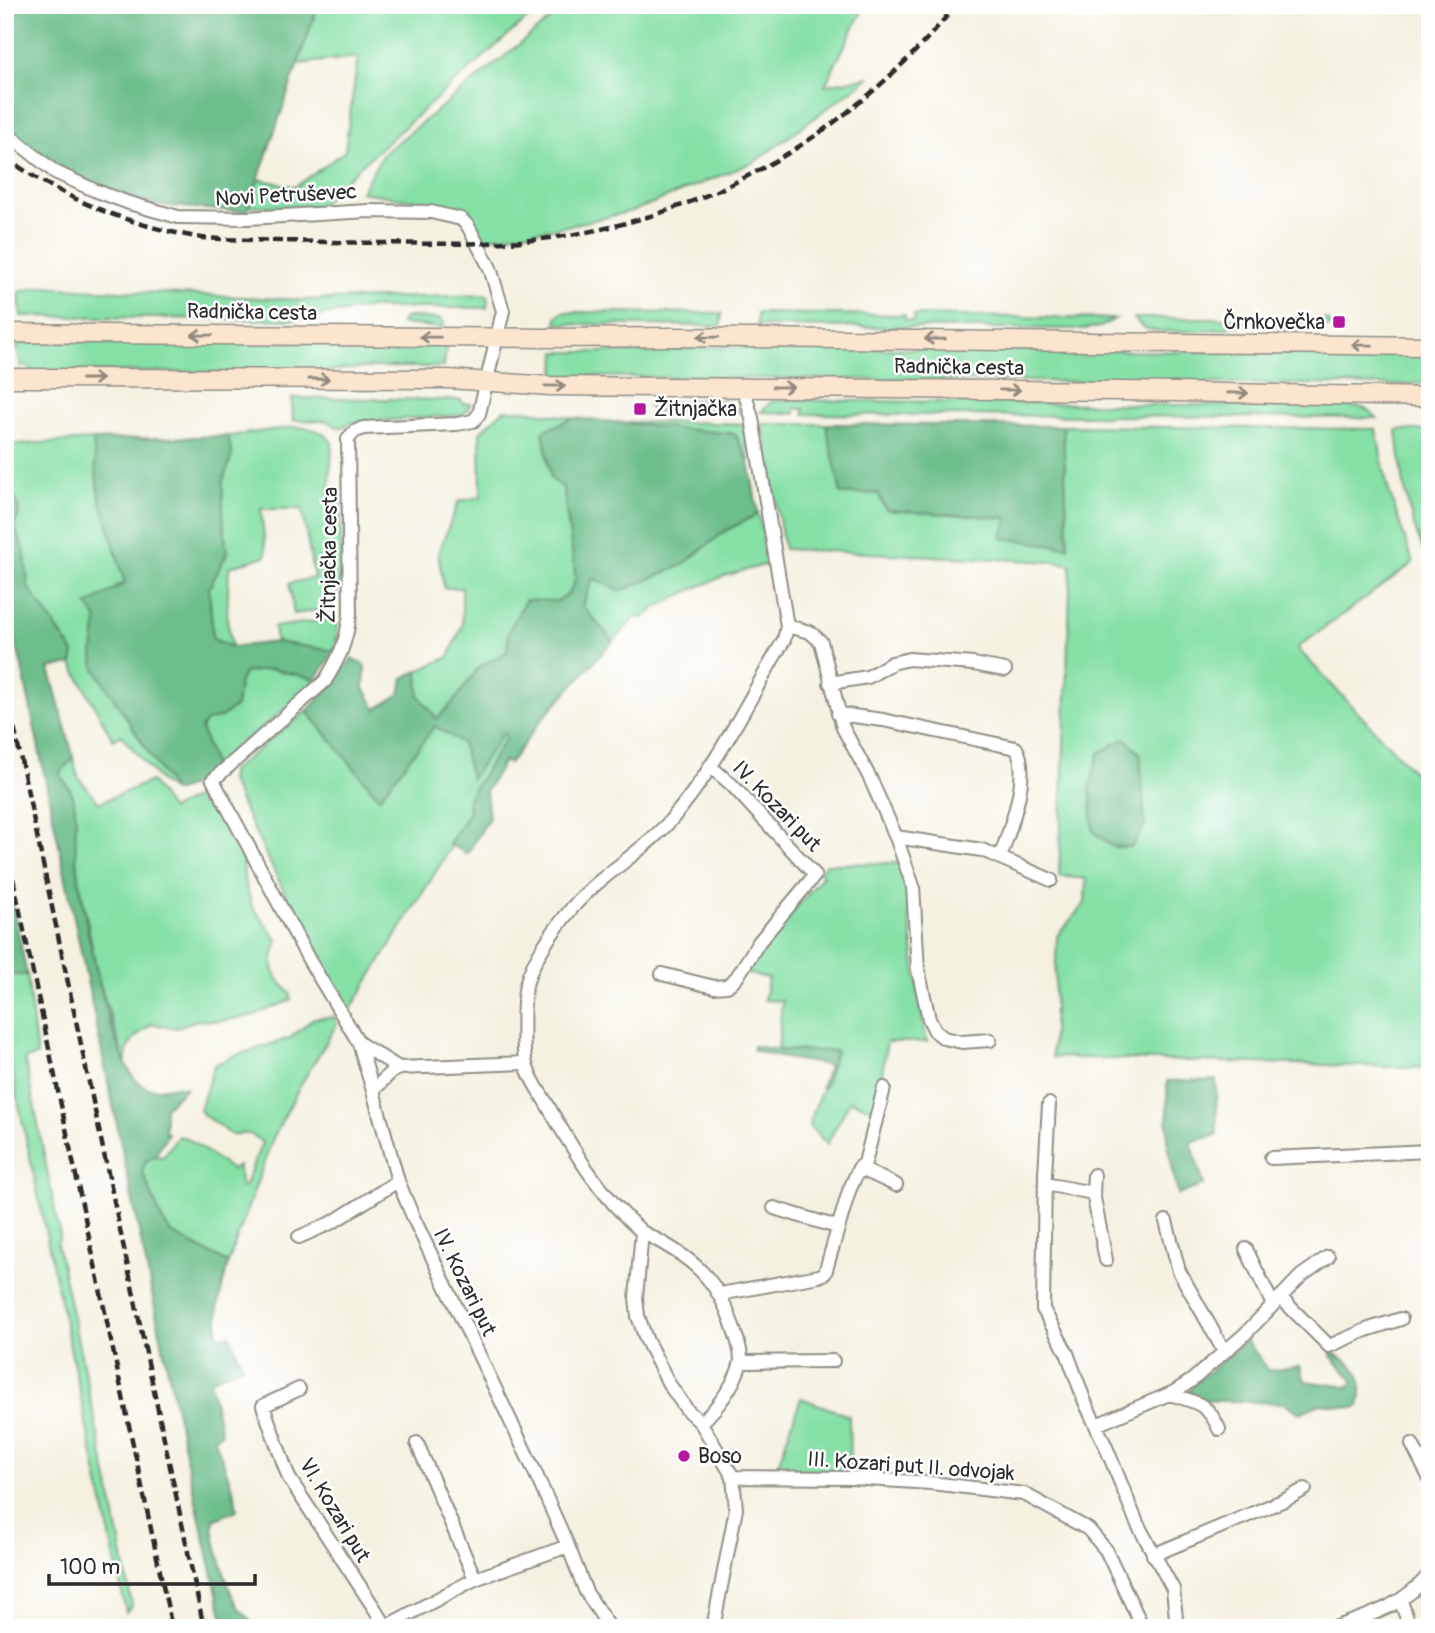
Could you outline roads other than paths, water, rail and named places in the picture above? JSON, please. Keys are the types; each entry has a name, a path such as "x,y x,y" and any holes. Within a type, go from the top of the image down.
{"main road":[{"name":"Radnička cesta","path":"10,333 1126,341 1430,346"},
{"name":"Radnička cesta","path":"5,378 448,379 550,386 1430,397"}],"street":[{"name":"Novi Petruševec","path":"5,132 55,172 129,203 178,216 248,218 369,211 431,212 461,219 468,226 490,268 503,310 498,337"},
{"path":"487,383 498,337"},
{"name":"Žitnjačka cesta","path":"359,1043 309,960 214,780 325,681 346,642 349,614 348,439 363,428 473,421 479,414 487,383"},
{"path":"743,387 752,418 787,626 810,632 821,642 838,714 896,837 913,886 919,969 929,1019 944,1038 962,1042 990,1040"},
{"name":"IV. Kozari put","path":"741,1362 731,1318 720,1294 706,1275 677,1250 642,1232 620,1213 585,1169 525,1063 524,997 526,985 539,956 575,905 671,820 710,766 784,640 787,626"},
{"path":"830,683 868,677 892,663 909,659 973,664 1005,670"},
{"path":"838,714 883,720 1016,748 1020,755 1017,803 1000,858"},
{"name":"IV. Kozari put","path":"662,974 714,986 727,986 737,977 758,942 815,875 732,785 710,766"},
{"path":"896,837 982,850 1051,880"},
{"path":"359,1043 399,1068"},
{"name":"IV. Kozari put","path":"359,1043 398,1181 433,1261 493,1380 586,1592 610,1628"},
{"path":"373,1091 390,1073 399,1068 525,1063"},
{"path":"720,1294 825,1273 837,1227 859,1168 864,1163 884,1088"},
{"path":"1049,1104 1043,1309 1068,1353 1084,1402 1137,1523 1174,1590 1177,1628"},
{"path":"1271,1158 1430,1151"},
{"path":"859,1168 896,1185"},
{"path":"1094,1175 1093,1193 1106,1260"},
{"path":"299,1237 333,1222 398,1181"},
{"path":"1045,1184 1093,1193"},
{"path":"774,1208 837,1227"},
{"path":"1166,1222 1179,1270 1224,1351"},
{"path":"642,1232 636,1298 638,1316 656,1361 669,1384 687,1410 701,1423 733,1477 736,1508 712,1628"},
{"path":"1246,1249 1276,1301 1329,1346 1401,1319"},
{"path":"1096,1425 1170,1394 1191,1381 1301,1276 1328,1257"},
{"path":"701,1423 714,1411 733,1381 741,1362 833,1361"},
{"name":"VI. Kozari put","path":"299,1388 263,1406 267,1421 289,1478 385,1627 475,1579 568,1546"},
{"path":"1170,1394 1203,1405 1212,1412 1219,1429"},
{"path":"417,1443 475,1579"},
{"path":"1412,1444 1430,1479"},
{"name":"III. Kozari put II. odvojak","path":"733,1477 851,1478 931,1483 1024,1494 1088,1529 1106,1550 1143,1628"},
{"path":"1153,1555 1305,1489"},
{"path":"1334,1628 1383,1611 1401,1601 1417,1589 1430,1574"},
{"path":"1401,1601 1410,1628"}],"railway":[{"path":"5,157 51,186 99,209 150,226 202,238 443,244 542,239 603,229 661,212 718,190 772,163 823,130 871,93 915,51 956,5"},
{"path":"5,684 204,1628"},
{"path":"5,804 12,874 172,1628"}],"place":[{"name":"Črnkovečka","path":"1339,322"},
{"name":"Žitnjačka","path":"640,409"},
{"name":"Boso","path":"684,1456"}]}
